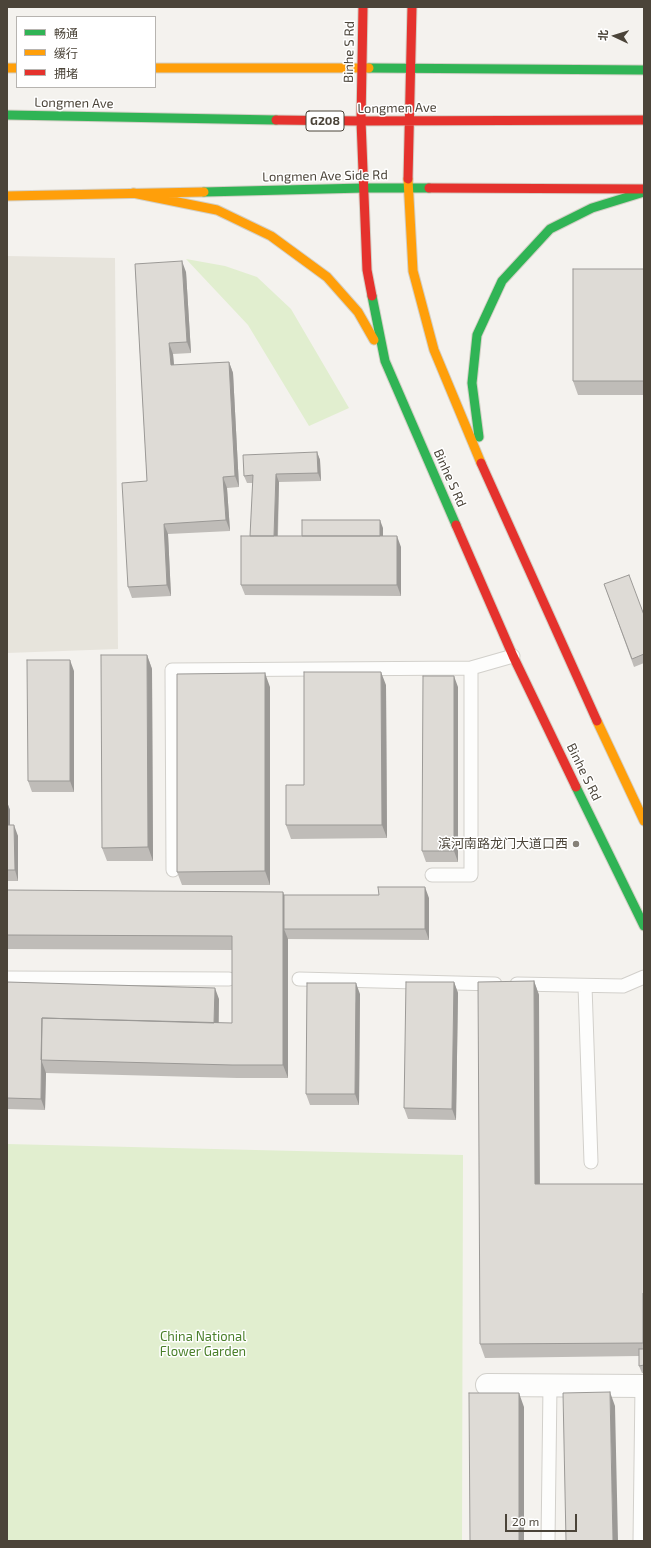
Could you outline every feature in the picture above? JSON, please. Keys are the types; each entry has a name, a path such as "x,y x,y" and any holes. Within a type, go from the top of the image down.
{"main road":[{"name":"Binhe S Rd","path":"363,7 361,121 367,270 385,362 513,656 644,926"},
{"path":"412,7 409,68 408,188 413,271 432,343 490,485 568,659 644,821"},
{"path":"156,68 644,70"},
{"name":"Longmen Ave","path":"7,115 361,121 644,120"},
{"name":"Longmen Ave Side Rd","path":"7,196 364,188 644,189"},
{"path":"490,485 476,419 472,383 477,335 502,281 550,229 592,208 644,192"},
{"path":"133,193 217,210 271,236 328,277 358,312 385,362"}],"street":[{"path":"487,1385 643,1386"}],"lane":[{"path":"173,870 172,670 471,668 513,656"},
{"path":"432,875 471,875 471,668"},
{"path":"299,979 623,986 644,977"},
{"path":"7,978 229,979"},
{"path":"585,986 591,1162"},
{"path":"548,1541 550,1386"},
{"path":"640,1541 643,1386"}],"shaded area":[{"path":"7,256 115,258 118,649 7,653"}],"green space":[{"path":"186,259 225,266 257,277 291,309 349,408 309,426 248,325"},
{"name":"China National Flower Garden","path":"7,1144 463,1155 462,1541 7,1541"}],"building":[{"path":"182,261 187,342 169,343 171,365 229,362 235,476 223,477 226,520 164,524 167,585 128,587 122,483 147,481 135,264"},
{"path":"573,269 644,269 644,381 573,381"},
{"path":"317,452 318,473 276,474 274,536 250,536 253,475 244,476 243,455"},
{"path":"302,520 380,520 380,536 302,536"},
{"path":"241,536 397,536 397,585 241,585"},
{"path":"629,575 644,615 644,654 632,659 604,584"},
{"path":"101,655 147,655 148,847 102,848"},
{"path":"27,660 70,660 70,781 28,781"},
{"path":"304,672 381,672 382,825 286,825 286,785 304,785"},
{"path":"265,673 265,871 177,872 177,674"},
{"path":"423,676 454,676 454,851 422,851"},
{"path":"7,825 14,825 15,870 7,870"},
{"path":"378,887 425,887 425,929 284,929 284,895 379,895"},
{"path":"7,890 283,892 283,1065 41,1060 42,1018 232,1023 232,936 7,935"},
{"path":"534,981 535,1184 644,1184 643,1343 480,1344 478,982"},
{"path":"7,982 215,988 214,1023 42,1018 41,1099 7,1098"},
{"path":"406,982 454,982 452,1109 404,1108"},
{"path":"307,983 356,983 355,1094 306,1094"},
{"path":"639,1349 644,1349 644,1365 639,1366"},
{"path":"610,1392 613,1541 566,1541 563,1393"},
{"path":"469,1393 519,1393 519,1541 470,1541"}],"traffic: fast":[{"path":"369,68 644,70"},
{"path":"7,115 276,120"},
{"path":"204,192 429,188"},
{"path":"479,437 472,383 477,335 502,281 550,229 592,208 644,192"},
{"path":"372,296 385,361 456,525"},
{"path":"576,787 644,926"}],"traffic: slow":[{"path":"7,68 16,68"},
{"path":"156,68 369,68"},
{"path":"408,179 413,271 434,350 481,463"},
{"path":"7,196 204,192"},
{"path":"133,193 217,210 271,236 327,277 358,312 374,340"},
{"path":"597,721 644,821"}],"traffic: jam":[{"path":"363,7 361,121 367,270 372,296"},
{"path":"408,179 412,7"},
{"path":"276,120 644,120"},
{"path":"429,188 644,189"},
{"path":"481,463 597,721"},
{"path":"456,525 513,656 576,787"}],"place":[{"name":"滨河南路龙门大道口西","path":"576,844"}]}
